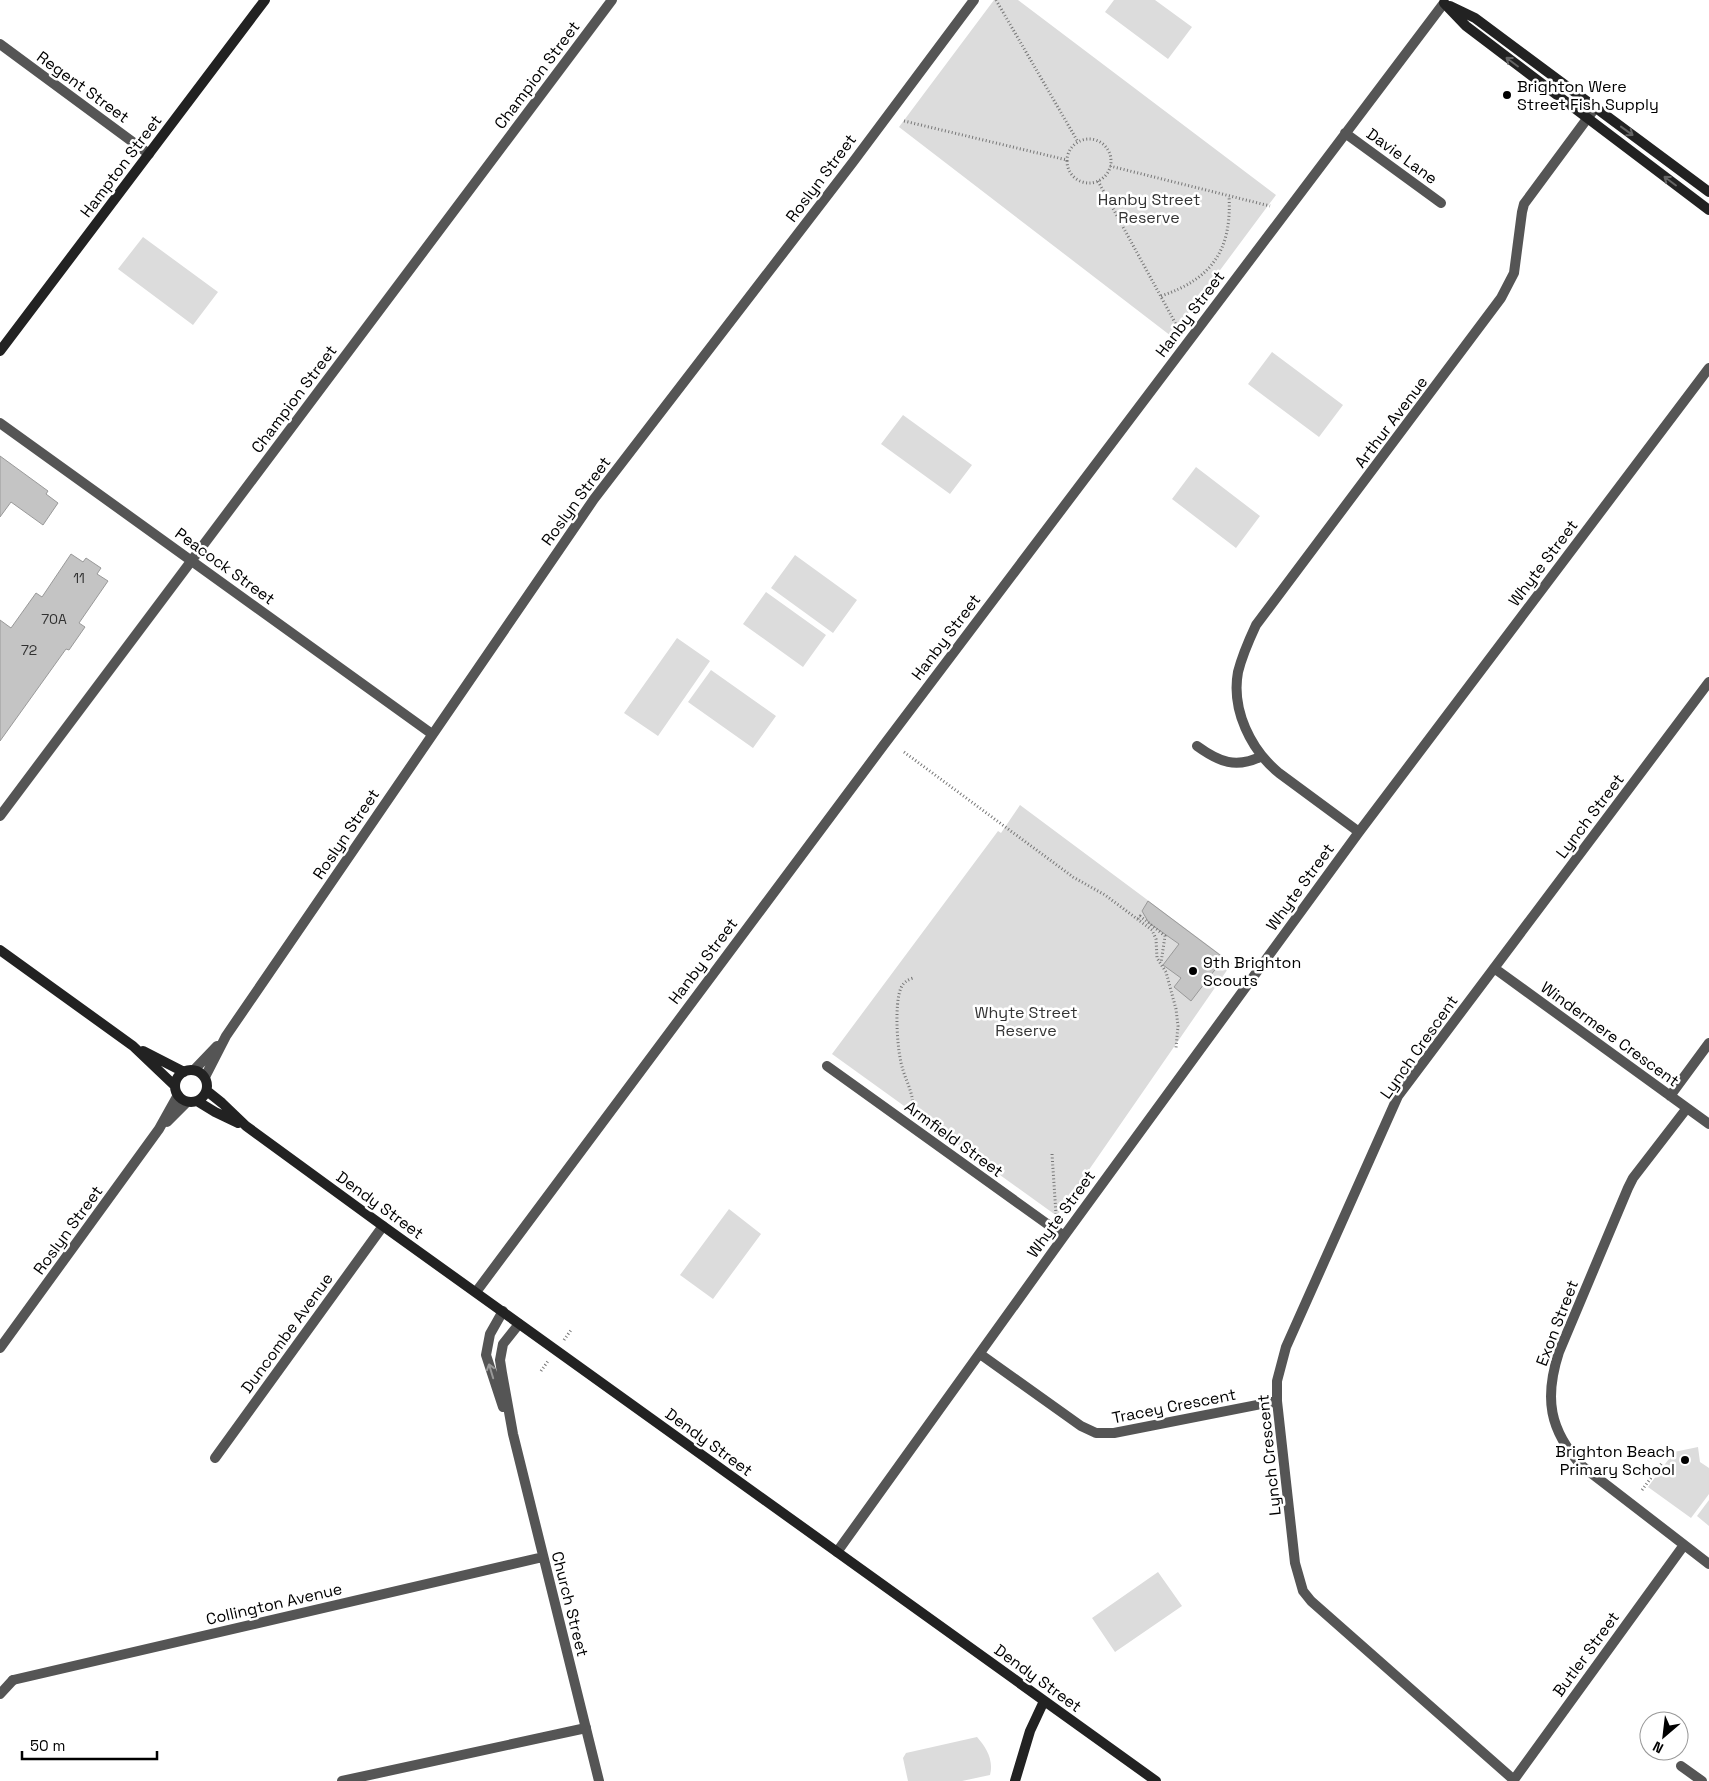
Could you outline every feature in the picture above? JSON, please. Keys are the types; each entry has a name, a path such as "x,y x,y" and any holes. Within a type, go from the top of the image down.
{"street":[{"name":"Hampton Street","path":"0,351 265,0"},
{"name":"Champion Street","path":"0,816 612,0"},
{"name":"Roslyn Street","path":"204,1077 226,1036 594,499 853,162 974,0"},
{"path":"1442,1 1475,18 1709,192"},
{"path":"1442,1 1466,26 1709,210"},
{"name":"Hanby Street","path":"476,1292 1442,1"},
{"name":"Regent Street","path":"0,44 149,154"},
{"name":"Arthur Avenue","path":"1359,832 1279,773 1262,756 1247,731 1240,712 1237,694 1238,675 1242,659 1256,625 1511,283 1524,204 1595,108"},
{"name":"Davie Lane","path":"1345,133 1441,203"},
{"name":"Whyte Street","path":"837,1552 1064,1236 1359,832 1709,368"},
{"name":"Peacock Street","path":"0,423 432,734"},
{"name":"Lynch Street","path":"1494,968 1709,682"},
{"path":"1197,746 1212,757 1225,762 1252,761 1262,756"},
{"path":"0,950 133,1046 187,1102 198,1101 205,1095 208,1086 204,1077 133,1046"},
{"name":"Windermere Crescent","path":"1494,968 1709,1124"},
{"name":"Lynch Crescent","path":"1494,968 1398,1096 1286,1347 1277,1382 1277,1401 1295,1563 1303,1592 1513,1780"},
{"name":"Roslyn Street","path":"189,1071 226,1036"},
{"path":"1670,1096 1709,1043"},
{"name":"Armfield Street","path":"828,1066 1064,1236"},
{"path":"177,1090 178,1078 189,1071"},
{"name":"Roslyn Street","path":"160,1129 177,1090"},
{"name":"Dendy Street","path":"207,1091 246,1126 383,1226 1156,1781"},
{"name":"Dendy Street","path":"198,1101 215,1112 246,1126"},
{"name":"Roslyn Street","path":"0,1348 160,1129 187,1102"},
{"name":"Exon Street","path":"1687,1108 1633,1178 1628,1188 1559,1352 1553,1371 1551,1388 1555,1424 1560,1439 1568,1451 1596,1478 1709,1564"},
{"name":"Duncombe Avenue","path":"215,1458 383,1226"},
{"name":"Church Street","path":"503,1311 490,1334 486,1354 512,1434 599,1781"},
{"name":"Church Street","path":"512,1434 500,1360 504,1344 520,1324"},
{"name":"Tracey Crescent","path":"980,1354 1081,1426 1096,1433 1114,1433 1277,1401"},
{"name":"Butler Street","path":"1513,1780 1684,1545"},
{"name":"Collington Avenue","path":"0,1694 13,1680 542,1557"},
{"path":"1015,1781 1030,1731 1044,1700"},
{"path":"342,1781 586,1728"},
{"path":"1681,1766 1702,1781"}],"path":[{"path":"996,0 1078,142"},
{"path":"904,121 1067,160"},
{"path":"1093,140 1100,142 1109,152 1111,159 1108,172 1098,181 1091,183 1078,180 1068,168 1067,160 1069,153 1078,142 1093,140"},
{"path":"1110,166 1270,206"},
{"path":"1098,181 1178,328"},
{"path":"1161,296 1189,284 1202,275 1212,263 1226,237 1230,219 1229,196"},
{"path":"904,752 1073,877 1141,917 1163,933 1161,964"},
{"path":"1141,917 1155,934 1157,958 1166,972 1171,988 1178,1026 1176,1048"},
{"path":"907,1124 914,1104 899,1053 897,1006 901,987 912,978"},
{"path":"1052,1154 1056,1214"},
{"path":"1642,1490 1662,1463"}],"green space":[{"name":"Hanby Street Reserve","path":"994,0 1018,0 1276,195 1171,336 899,127"},
{"path":"1114,0 1155,0 1192,27 1168,59 1105,12"},
{"path":"143,237 218,292 193,325 118,269"},
{"path":"1272,352 1343,405 1319,437 1248,384"},
{"path":"903,415 972,465 950,494 881,444"},
{"path":"1196,467 1260,516 1236,548 1172,499"},
{"path":"795,555 857,600 833,633 771,588"},
{"path":"766,592 826,635 803,667 743,624"},
{"path":"677,638 710,661 658,736 624,713"},
{"path":"711,670 776,716 753,748 688,702"},
{"name":"Whyte Street Reserve","path":"1020,805 1232,963 1057,1216 832,1054 998,831 1001,833"},
{"path":"729,1209 761,1234 713,1299 680,1275"},
{"path":"1698,1447 1700,1462 1709,1468 1709,1494 1691,1518 1648,1487 1674,1452"},
{"path":"1709,1500 1709,1526 1697,1516"},
{"path":"1158,1572 1182,1606 1115,1652 1092,1618"},
{"path":"977,1737 990,1759 990,1775 962,1781 908,1781 903,1758 906,1753"}],"building":[{"path":"0,456 48,491 46,494 58,503 43,525 11,502 0,517"},
{"path":"71,554 83,562 86,558 101,568 97,574 108,581 79,623 85,627 69,650 66,649 0,741 0,620 11,628 36,593 42,597"},
{"name":"9th Brighton Scouts","path":"1148,901 1224,958 1191,1001 1174,987 1181,978 1163,965 1179,944 1149,923 1142,911"}],"place":[{"name":"Brighton Were Street Fish Supply","path":"1507,95"},
{"name":"9th Brighton Scouts","path":"1193,971"},
{"name":"Brighton Beach Primary School","path":"1685,1460"}]}
